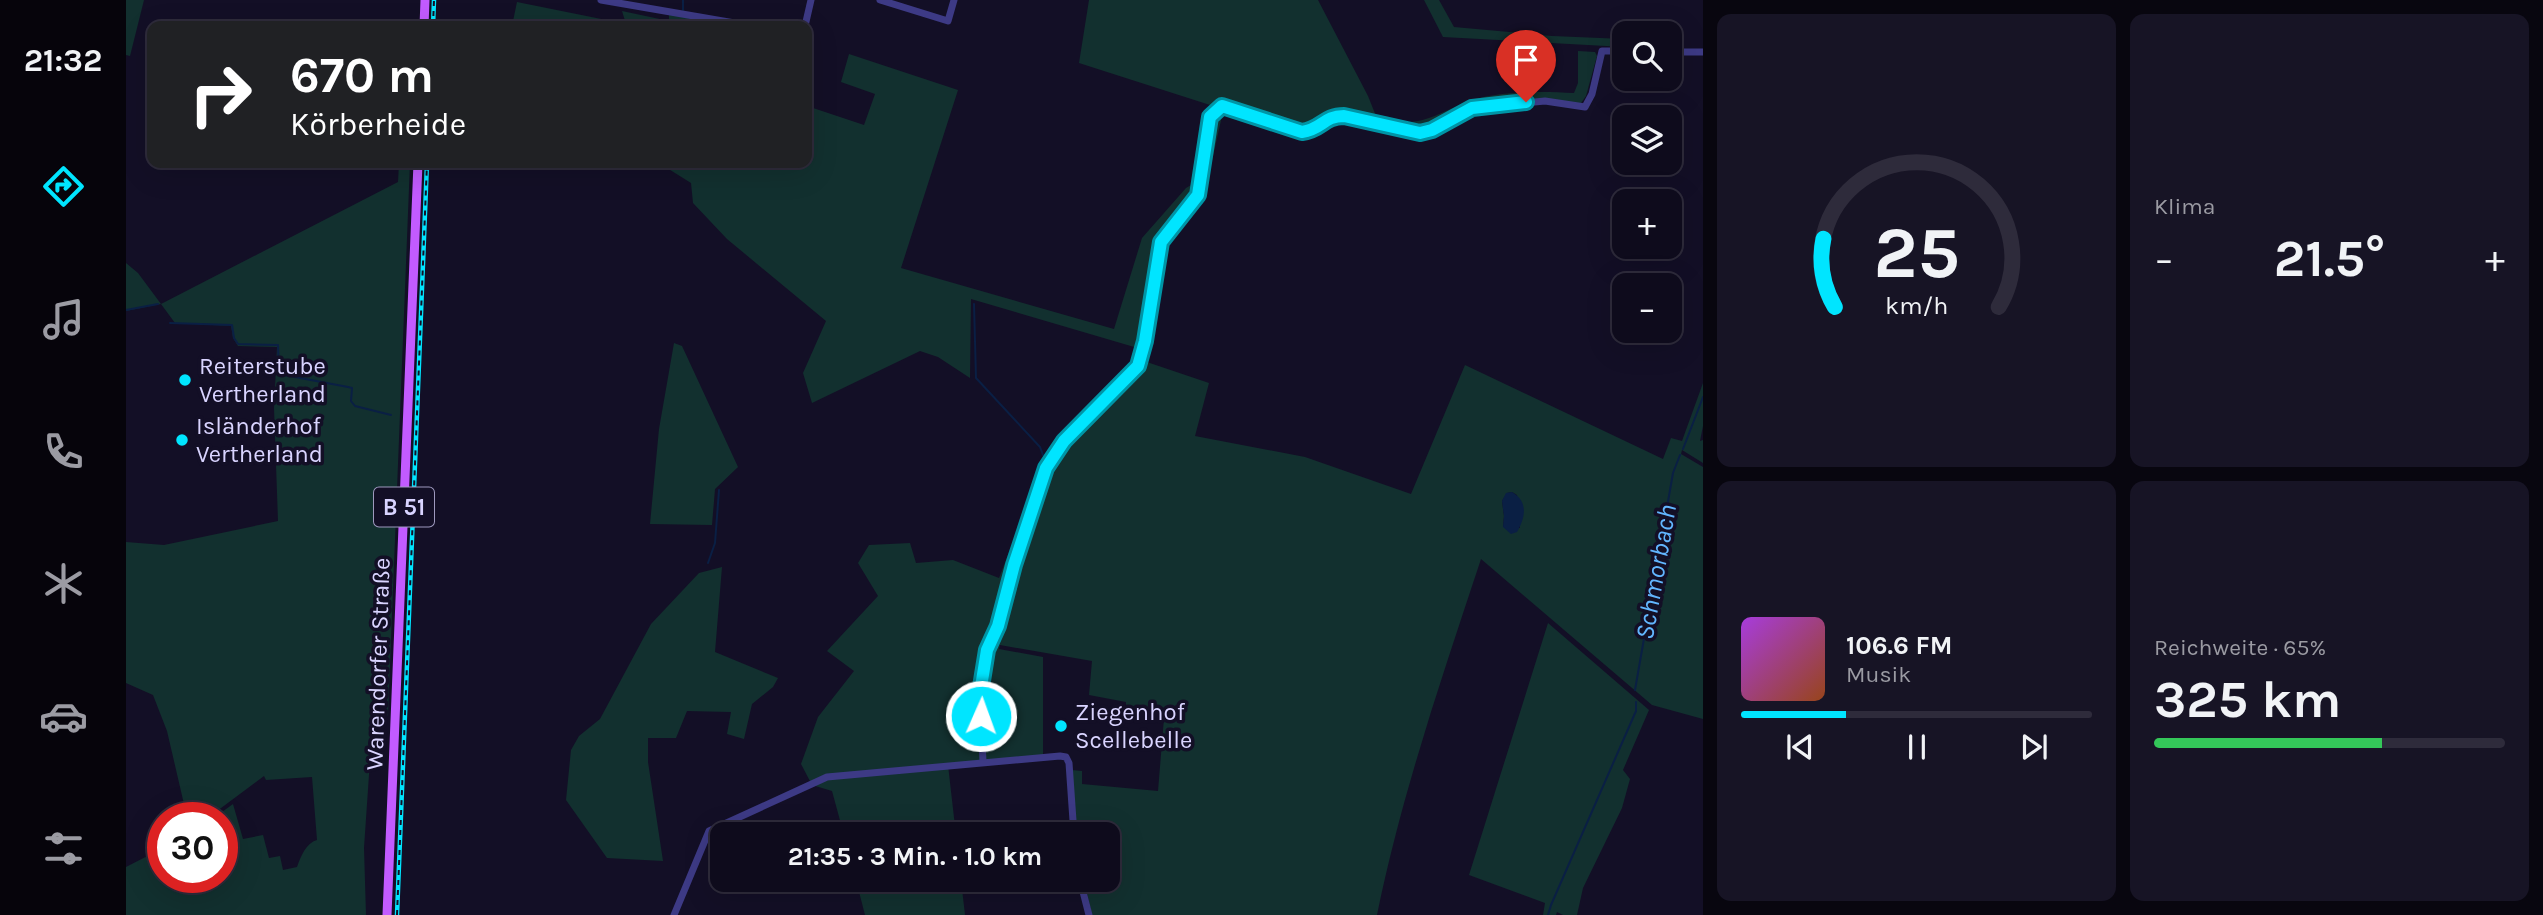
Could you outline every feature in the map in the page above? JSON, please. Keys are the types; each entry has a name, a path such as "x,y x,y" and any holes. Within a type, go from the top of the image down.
{"main road":[{"path":"424,21 425,0"},
{"name":"Warendorfer Straße","path":"387,915 418,168"}],"street":[{"path":"601,0 723,21"},
{"path":"806,21 811,0"},
{"path":"880,0 948,21 954,0"},
{"path":"983,762 980,693 987,650 998,626 1014,565 1046,468 1064,441 1138,366 1145,341 1161,242 1198,195 1210,117 1222,106 1302,132 1314,130 1332,116 1344,116 1420,133 1432,130 1472,108 1545,101 1585,107 1592,94 1602,51 1612,51"},
{"path":"1682,52 1703,52"},
{"path":"674,915 709,831 827,777 1066,757 1069,762 1073,822"},
{"path":"1083,892 1089,915"}],"green space":[{"path":"126,0 144,0 130,56 126,55"},
{"path":"1089,0 1318,0 1376,116 1408,122 1425,119 1470,100 1487,96 1524,92 1574,93 1578,83 1578,51 1595,52 1597,56 1586,96 1581,103 1472,105 1429,127 1419,129 1360,115 1337,113 1301,130 1229,103 1227,114 1222,116 1207,183 1167,240 1141,332 1141,349 971,299 970,378 938,357 920,351 812,403 803,373 826,321 727,239 693,203 691,183 667,168 812,168 812,108 864,125 875,94 841,82 849,54 958,90 901,268 1114,329 1142,238 1186,188 1203,178 1213,118 1210,105 1079,63"},
{"path":"1424,0 1439,0 1454,27 1612,38 1612,46 1443,37"},
{"path":"517,2 611,21 513,21"},
{"path":"622,11 669,21 625,21"},
{"path":"669,14 713,21 669,21"},
{"path":"399,168 410,168 388,715 382,720 382,727 372,731 364,848 366,915 126,915 126,867 147,856 147,893 238,893 238,822 243,839 263,835 269,858 280,856 283,870 297,867 307,847 317,840 312,777 266,780 264,776 229,802 184,802 167,731 153,695 126,683 126,542 164,545 278,521 274,408 277,347 238,346 231,326 175,323 161,304 398,182"},
{"path":"126,263 138,273 161,304 126,311"},
{"path":"674,343 682,346 738,467 715,489 712,525 650,524 659,429"},
{"path":"1138,359 1209,383 1195,436 1305,457 1411,494 1465,365 1663,459 1671,438 1682,441 1703,383 1703,426 1700,441 1703,440 1703,463 1682,450 1681,454 1703,467 1703,719 1652,705 1481,559 1398,824 1377,915 1092,915 1087,892 1120,892 1120,822 1076,822 1072,770 1082,771 1082,784 1158,791 1164,718 1126,714 1126,702 1089,695 1092,661 1000,645 999,649 1043,657 1043,756 948,765 955,822 840,822 832,791 812,785 801,764 818,717 854,671 827,651 878,596 858,563 869,545 910,543 916,563 953,560 999,578 1046,457","holes":["1507,493 1517,495 1520,528 1503,527 1502,501"]},
{"path":"722,567 715,652 778,678 773,687 752,704 744,739 727,734 731,712 687,711 676,738 648,738 648,762 663,861 607,858 566,800 571,750 579,736 600,719 651,624 699,573"},
{"path":"1548,623 1649,710 1623,770 1630,779 1622,808 1583,888 1577,915 1557,912 1556,915 1543,915 1545,903 1469,875"},
{"path":"859,892 962,892 965,915 865,915"}],"water":[{"path":"1512,492 1521,500 1524,510 1517,532 1511,534 1503,527 1502,501 1506,493"}],"waterway":[{"path":"683,0 683,10"},
{"path":"126,310 158,304"},
{"path":"974,304 976,378 1040,447 1043,455"},
{"path":"170,323 232,325 238,344 278,345 279,374 352,388 351,401 355,406 391,415"},
{"name":"Schmorbach","path":"1683,449 1703,397"},
{"name":"Schmorbach","path":"1635,690 1673,473 1680,455"},
{"path":"708,563 715,543 719,490"},
{"name":"Schmorbach","path":"1548,915 1636,711 1636,702"}],"railway":[{"path":"433,21 434,0"},
{"path":"397,915 427,168"}],"place":[{"name":"Reiterstube Vertherland","path":"185,380"},
{"name":"Isländerhof Vertherland","path":"182,440"},
{"name":"Ziegenhof Scellebelle","path":"1061,726"}],"route":[{"path":"981,716 980,693 987,650 998,626 1014,565 1046,468 1064,441 1138,366 1145,341 1161,242 1198,195 1210,117 1222,106 1302,132 1314,130 1332,116 1344,116 1420,133 1432,130 1472,108 1526,102"}]}
